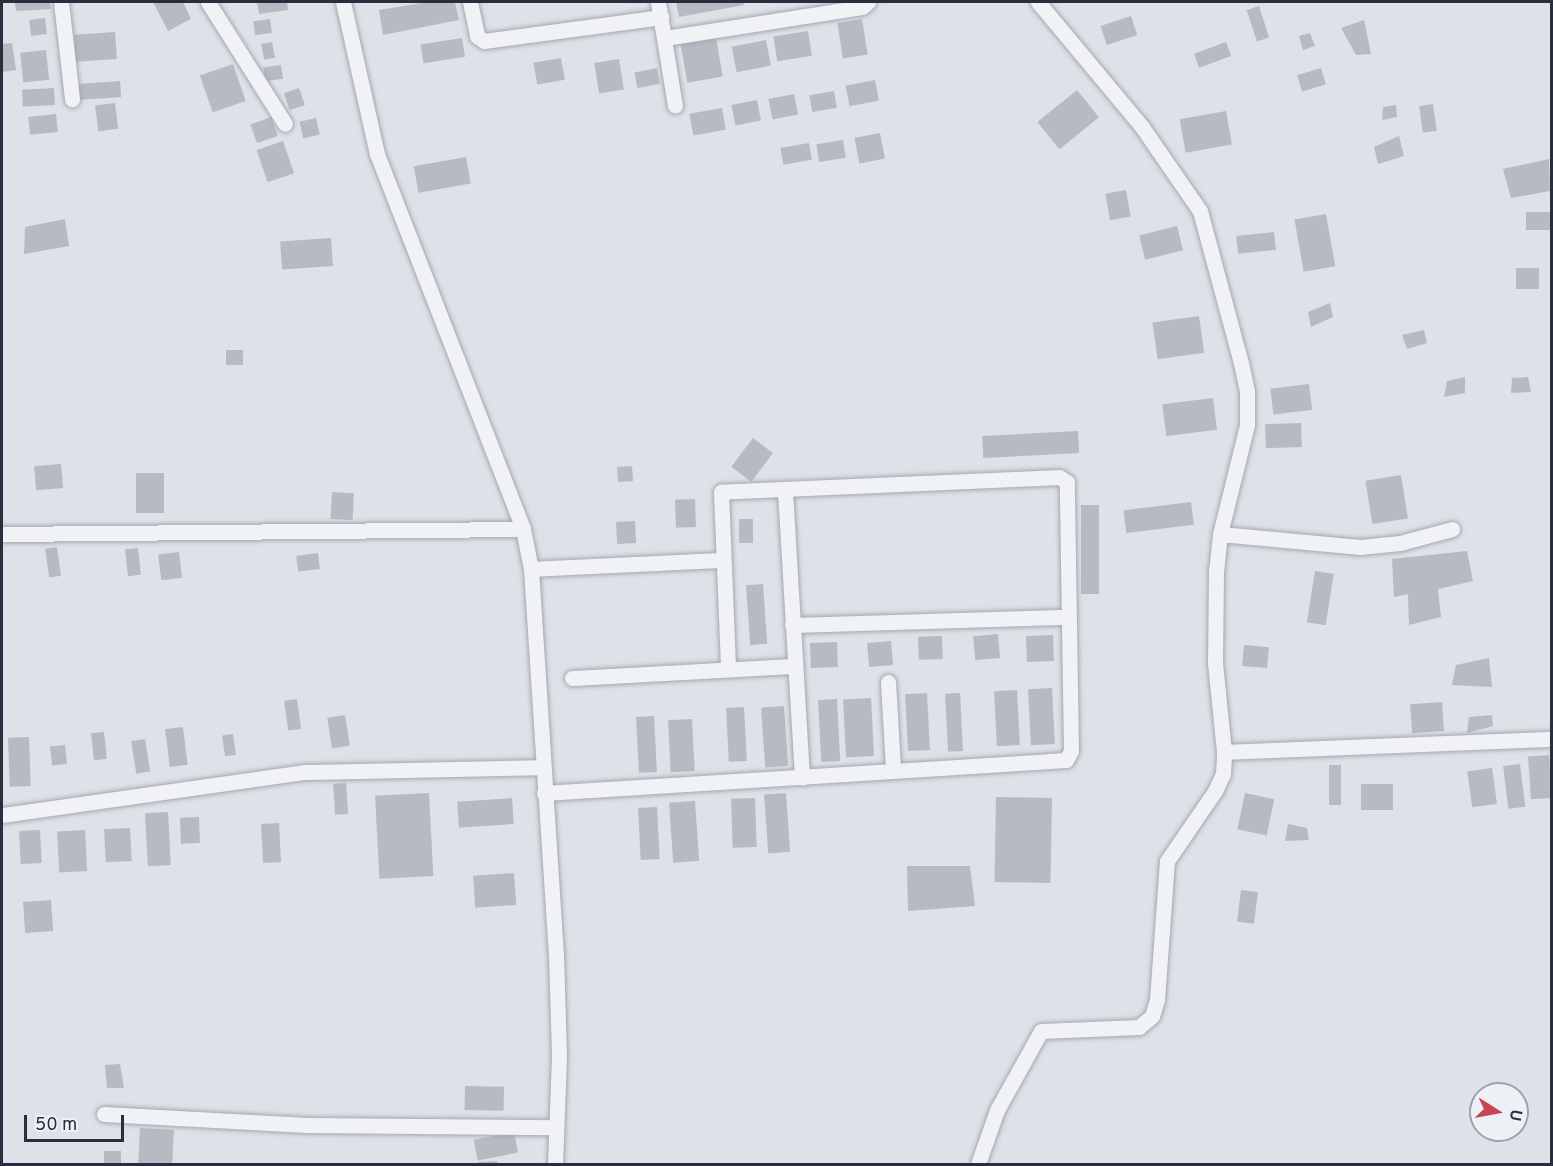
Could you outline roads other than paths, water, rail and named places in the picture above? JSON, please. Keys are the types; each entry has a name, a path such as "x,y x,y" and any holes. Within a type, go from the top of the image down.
{"street":[{"path":"61,2 72,99"},
{"path":"208,2 285,124"},
{"path":"343,2 377,154 523,529 531,569 556,954 559,1056 555,1164"},
{"path":"470,2 477,36 484,41 661,17"},
{"path":"658,2 675,106"},
{"path":"665,38 862,7 868,2"},
{"path":"978,1164 997,1110 1041,1031 1139,1027 1152,1016 1157,1000 1167,861 1215,791 1223,774 1224,752 1215,663 1220,534 1248,410 1241,363 1204,220 1142,127 1038,2"},
{"path":"544,793 1068,758 1071,751 1068,486 1062,477 785,491 721,492 728,669"},
{"path":"785,491 802,777"},
{"path":"2,534 523,529"},
{"path":"1220,534 1360,547 1400,543 1452,529"},
{"path":"531,569 723,560"},
{"path":"792,625 1069,617"},
{"path":"572,678 794,666"},
{"path":"888,682 893,770"},
{"path":"1224,752 1551,739"},
{"path":"2,815 305,772 542,766"},
{"path":"104,1114 307,1125 555,1127"}]}
